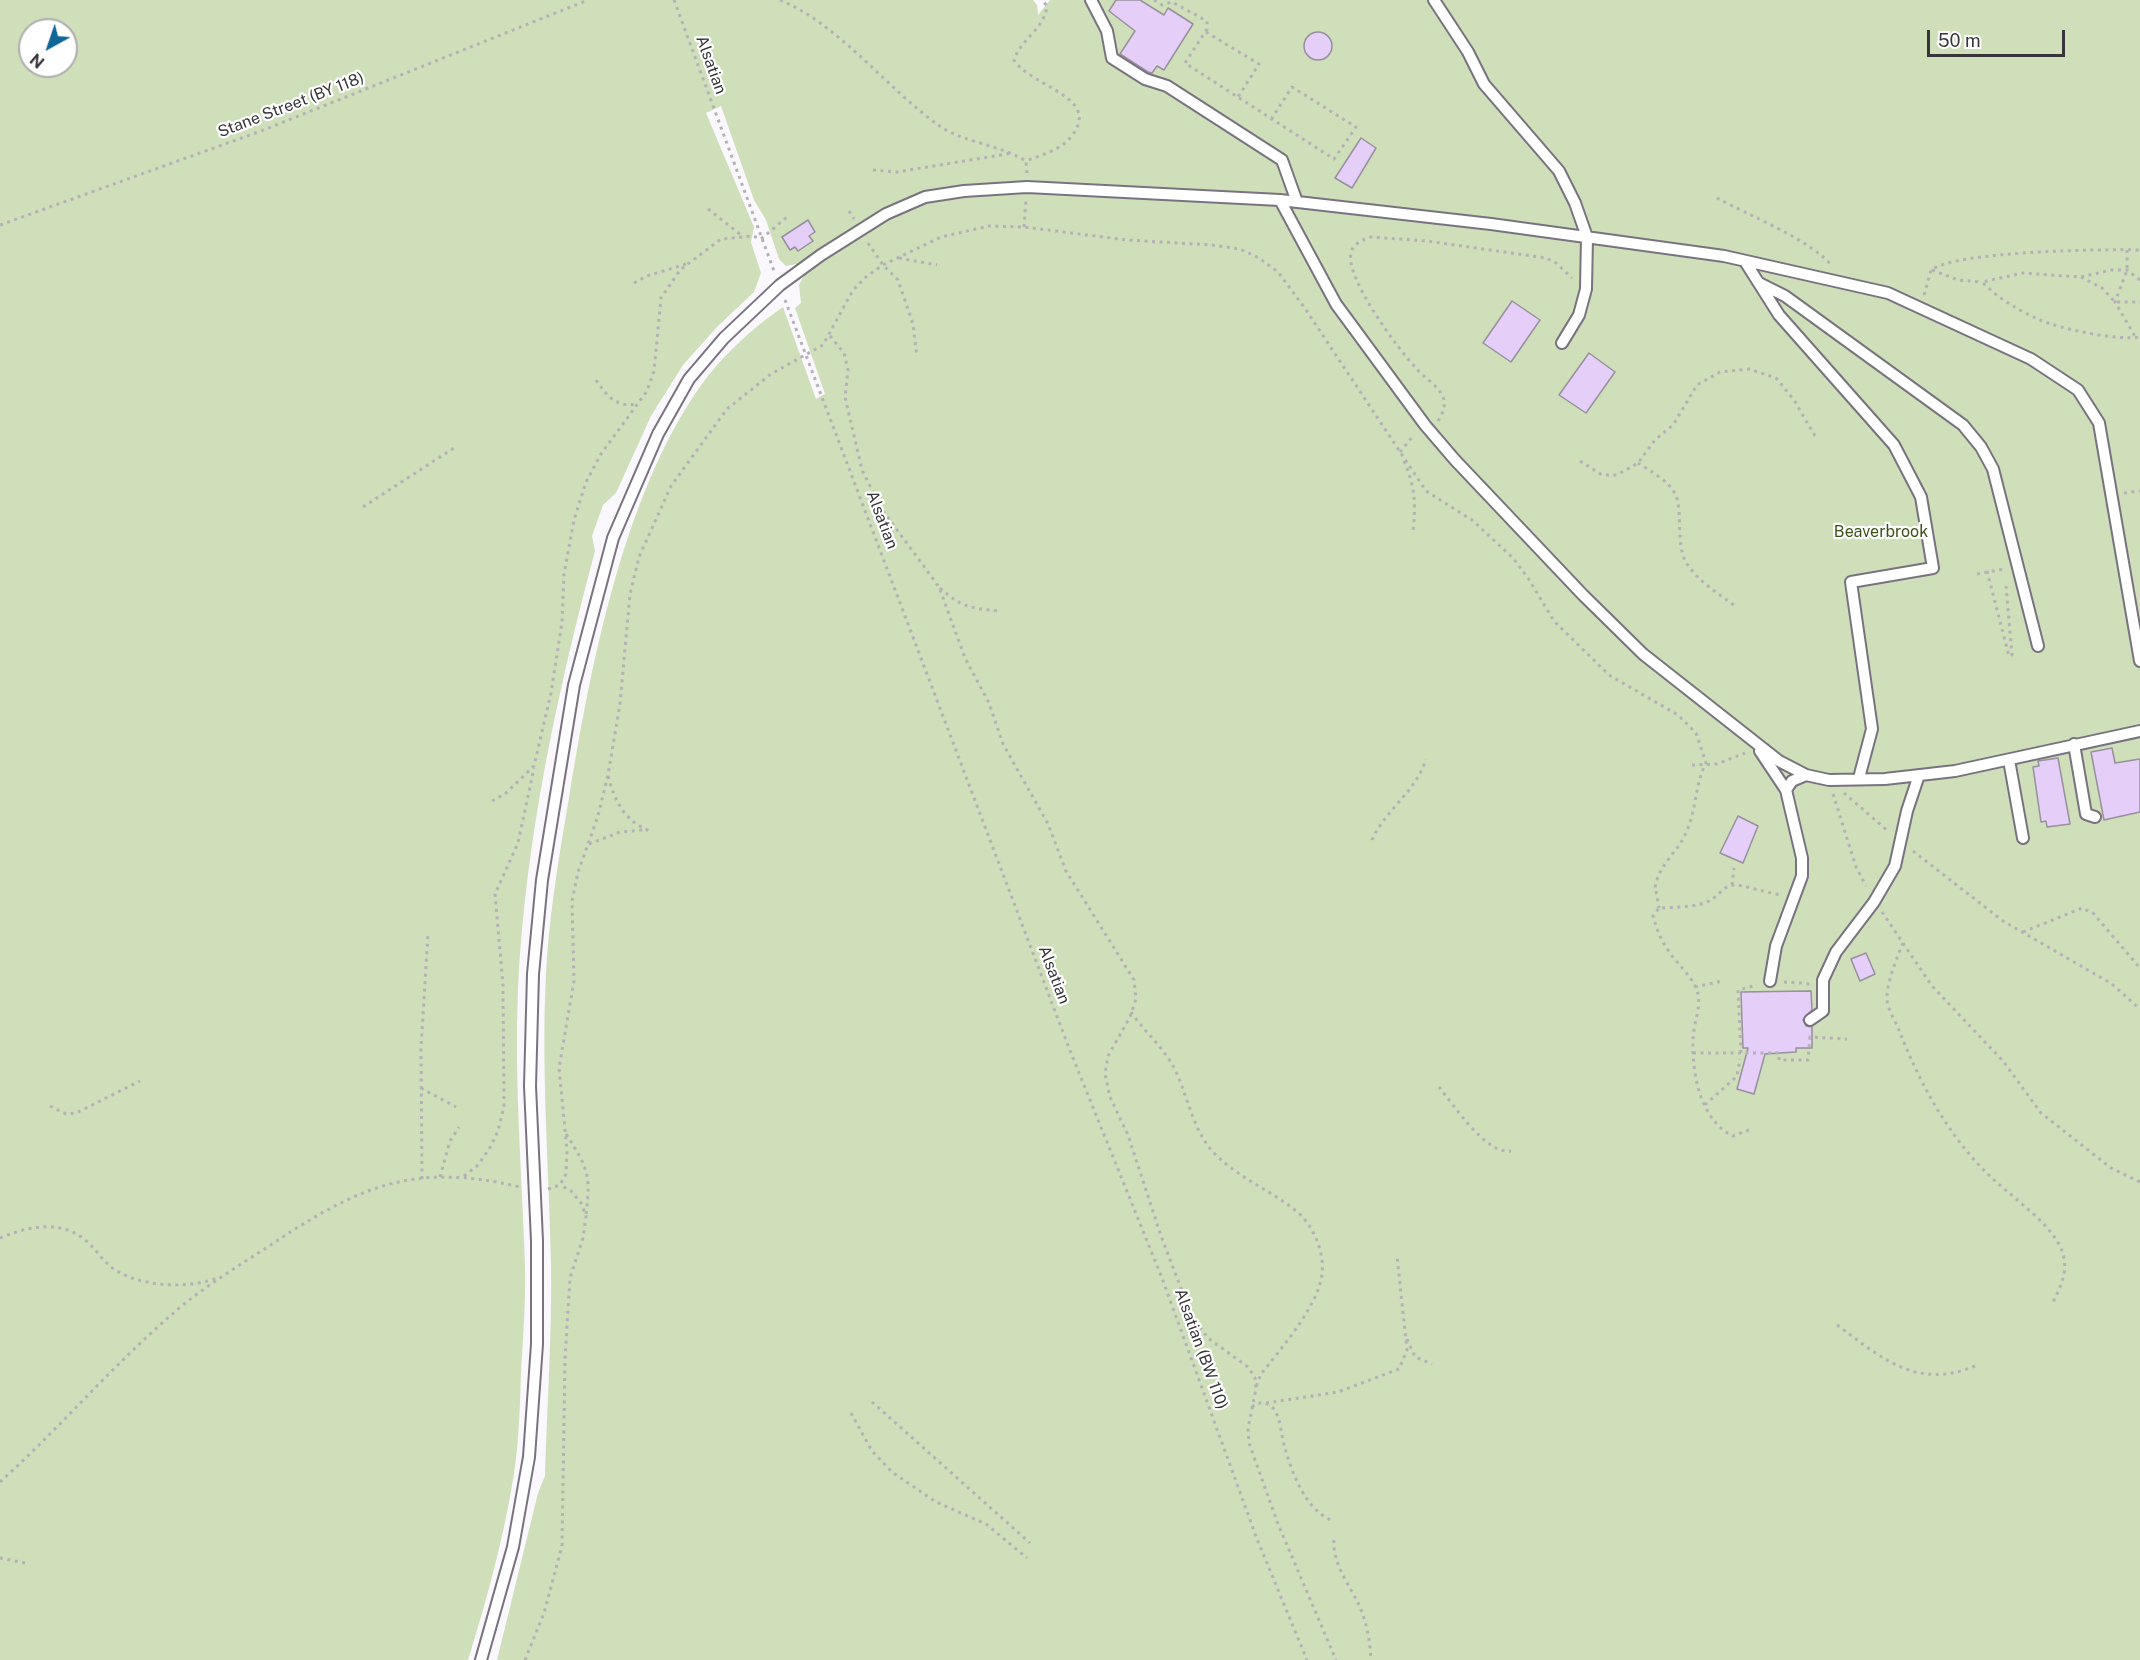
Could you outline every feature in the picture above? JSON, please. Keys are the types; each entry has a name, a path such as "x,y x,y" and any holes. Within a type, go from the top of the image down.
{"lane":[{"path":"1434,0 1468,52 1484,84 1559,171 1587,237 1586,288 1579,315 1562,343"},
{"path":"1094,2 1107,31 1112,58 1145,79 1167,86 1282,160 1297,202"},
{"path":"481,1660 513,1547 529,1457 537,1344 535,1190 530,1086 533,974 542,880 574,685 610,549 658,434 689,379 724,338 780,285 886,214 925,197 964,190 1027,187 1280,200 1724,256 1746,263 1833,279 1888,293 2031,359 2078,390 2099,423 2140,661"},
{"path":"1280,200 1336,304 1425,424 1520,529 1643,654 1754,748 1786,790 1797,829 1802,858 1802,876 1776,946 1770,981"},
{"path":"1746,263 1779,315 1894,445 1921,497 1933,568 1851,582 1872,729 1859,778"},
{"path":"1759,283 1785,296 1963,425 1981,447 1993,469 2038,646"},
{"path":"1754,748 1806,775 1829,780 1885,779 2010,760 2140,731"},
{"path":"2074,744 2086,814 2095,817"},
{"path":"2010,760 2023,838"},
{"path":"1786,790 1792,781 1806,775"},
{"path":"1810,1020 1822,1011 1824,985 1836,952 1895,866 1899,840 1919,775"}],"path":[{"name":"Stane Street (BY 118)","path":"0,225 261,131 588,0"},
{"name":"Alsatian","path":"674,0 805,356 1069,1048"},
{"path":"780,0 792,5 840,40 944,129 1013,153 1026,161"},
{"path":"1026,161 1060,148 1075,133 1080,119 1076,105 1065,94 1021,70 1014,60 1017,49 1045,18 1047,6 1042,0"},
{"path":"1154,0 1162,5 1172,2 1207,21 1205,32 1185,63 1334,159 1356,127 1292,87 1272,118"},
{"path":"1205,32 1258,64 1238,97"},
{"path":"873,170 897,172 1013,153"},
{"path":"1024,227 1026,161"},
{"path":"1717,198 1824,255 1834,268 1833,279"},
{"path":"708,209 742,236"},
{"path":"463,1177 478,1165 491,1146 498,1131 504,1106 503,985 495,894 518,843 551,693 562,622 564,574 574,520 586,482 596,463 647,391 654,371 661,298 668,285 688,263 721,239 753,236 761,239 787,217"},
{"path":"0,1482 120,1363 183,1305 323,1210 357,1193 406,1180 463,1177 535,1190 560,1185 566,1174 566,1133 559,1068 574,981 573,901 578,872 608,775 621,693 630,594 639,557 659,511 671,486 698,445 727,409 764,379 823,345 830,336 853,290 883,265 897,258 942,237 989,226 1024,227 1127,240 1212,245 1240,249 1259,258 1278,272 1298,298 1426,491 1472,520 1513,558 1554,621 1609,675 1678,715 1696,733 1705,765 1698,778 1695,809 1684,838 1663,864 1656,889 1659,908 1653,916 1658,935 1695,987 1698,996 1693,1053 1705,1105 1720,1129 1733,1136 1749,1130"},
{"path":"1400,452 1425,424 1435,426 1444,406 1442,395 1414,367 1383,327 1363,293 1350,261 1351,251 1358,242 1371,237 1427,241 1546,258 1556,263 1586,288"},
{"path":"2115,302 2127,270 2127,249"},
{"path":"1921,307 1931,270 1940,263 1996,255 2140,250"},
{"path":"897,258 937,265"},
{"path":"634,283 647,276 688,263"},
{"path":"883,265 898,280 904,294 913,324 918,357"},
{"path":"1931,270 1958,280 1983,282 2023,273 2081,277 2111,270 2127,270 2140,280"},
{"path":"2134,275 2140,273"},
{"path":"2081,277 2102,288 2115,302 2138,337"},
{"path":"1983,282 1995,295 2041,321 2107,336 2138,337"},
{"path":"2115,302 2140,303"},
{"path":"830,336 844,353 848,370 845,397 862,470 881,508 939,587 956,602 969,608 998,611"},
{"path":"1580,461 1602,475 1617,475 1638,463 1655,440 1673,425 1697,385 1720,372 1749,369 1776,378 1794,400 1815,436"},
{"path":"596,380 609,398 619,405 637,404"},
{"path":"363,507 457,446"},
{"path":"1400,452 1413,482 1416,503 1413,531"},
{"path":"1638,463 1663,480 1676,496 1678,530 1685,562 1698,577 1735,606"},
{"path":"1977,574 2004,569"},
{"path":"1987,571 2009,656 2012,655 2006,580"},
{"path":"939,587 966,658 989,703 1003,744 1048,824 1066,871 1134,980 1136,999 1108,1056 1105,1074 1110,1097 1128,1135 1160,1233 1191,1315 1208,1338 1248,1367 1255,1378 1256,1389"},
{"path":"1692,765 1717,764 1754,748"},
{"path":"1372,840 1378,827 1421,775 1426,759"},
{"path":"492,801 505,794 534,766"},
{"path":"588,845 620,832 650,831 635,824 618,805 608,775"},
{"path":"1829,780 1899,840 2003,921 2112,984 2140,1009"},
{"path":"1829,780 1856,867 1872,898 1932,986 2003,1061 2041,1113 2111,1168 2140,1182"},
{"path":"1732,885 1734,868"},
{"path":"1659,908 1688,906 1710,900 1737,884 1755,891 1794,898"},
{"path":"2022,932 2082,908 2093,913 2140,968"},
{"path":"422,1179 421,1087 428,934"},
{"path":"1903,943 1887,1000 1910,1058 1934,1105 1976,1163 2045,1225 2058,1241 2066,1268 2063,1282 2053,1302"},
{"path":"1695,987 1722,981"},
{"path":"1741,1053 1738,990 1770,981 1824,985"},
{"path":"1131,1012 1174,1067 1192,1119 1212,1150 1238,1175 1294,1209 1309,1223 1317,1239 1323,1274 1314,1297 1261,1374 1251,1408 1249,1443 1278,1524 1336,1660"},
{"path":"1693,1053 1779,1053 1779,1060 1808,1060 1810,1037 1847,1039"},
{"name":"Alsatian (BW 110)","path":"1069,1048 1162,1278 1257,1539 1307,1660"},
{"path":"1705,1105 1737,1076 1740,1059"},
{"path":"50,1106 66,1114 76,1113 140,1081"},
{"path":"421,1087 456,1107"},
{"path":"1439,1087 1488,1143 1505,1152 1511,1151"},
{"path":"440,1177 450,1141 459,1127"},
{"path":"525,1660 544,1613 562,1546 565,1359 570,1278 584,1238 590,1185 586,1168 566,1133"},
{"path":"560,1185 571,1191 581,1203 586,1215 585,1222"},
{"path":"0,1238 41,1226 59,1227 85,1239 118,1272 141,1281 202,1284 224,1276"},
{"path":"1251,1408 1258,1403 1323,1395 1390,1374 1399,1369 1407,1350 1397,1256"},
{"path":"1837,1325 1871,1350 1912,1372 1933,1376 1956,1374 1975,1366"},
{"path":"1405,1331 1414,1357 1432,1364"},
{"path":"872,1402 1030,1543"},
{"path":"1266,1403 1277,1416 1285,1449 1311,1508 1333,1521"},
{"path":"851,1413 873,1451 892,1472 936,1502 986,1524 1027,1558"},
{"path":"1334,1540 1336,1557 1360,1608 1371,1640 1371,1660"},
{"path":"0,1558 25,1563"}],"green space":[{"name":"Beaverbrook","path":"0,0 1033,0 1037,5 1038,15 1050,0 2140,0 2140,1660 497,1660 538,1493 545,1476 551,1292 544,1034 547,957 556,877 577,748 587,694 613,585 630,531 672,432 699,388 717,365 737,344 783,307 816,399 825,394 795,308 801,303 799,285 803,277 796,264 786,266 779,259 766,220 754,200 721,106 706,113 754,227 751,242 761,273 754,292 717,327 683,365 651,416 616,493 603,505 592,536 595,551 556,713 535,823 522,934 517,1024 525,1278 518,1436 510,1498 500,1544 468,1660 0,1660"}],"building":[{"path":"1116,0 1140,0 1164,15 1168,8 1193,24 1164,70 1157,66 1152,73 1148,72 1120,54 1135,31 1109,11"},
{"path":"1318,32 1328,36 1332,46 1328,56 1318,60 1308,56 1304,46 1308,36"},
{"path":"1361,138 1376,148 1352,188 1335,178"},
{"path":"808,220 815,232 809,236 813,241 798,251 795,247 790,250 782,237"},
{"path":"1512,301 1540,320 1511,362 1483,343"},
{"path":"1589,353 1615,372 1586,413 1559,395"},
{"path":"2112,748 2115,763 2140,759 2140,812 2104,820 2091,752"},
{"path":"2058,758 2070,824 2047,827 2046,821 2041,822 2033,767 2039,766 2038,761"},
{"path":"1738,816 1758,826 1743,863 1720,853"},
{"path":"1866,953 1875,974 1860,981 1851,959"},
{"path":"1811,991 1812,1010 1803,1020 1806,1026 1812,1027 1812,1048 1796,1048 1796,1052 1765,1054 1754,1094 1737,1089 1748,1048 1743,1048 1741,992"}]}
